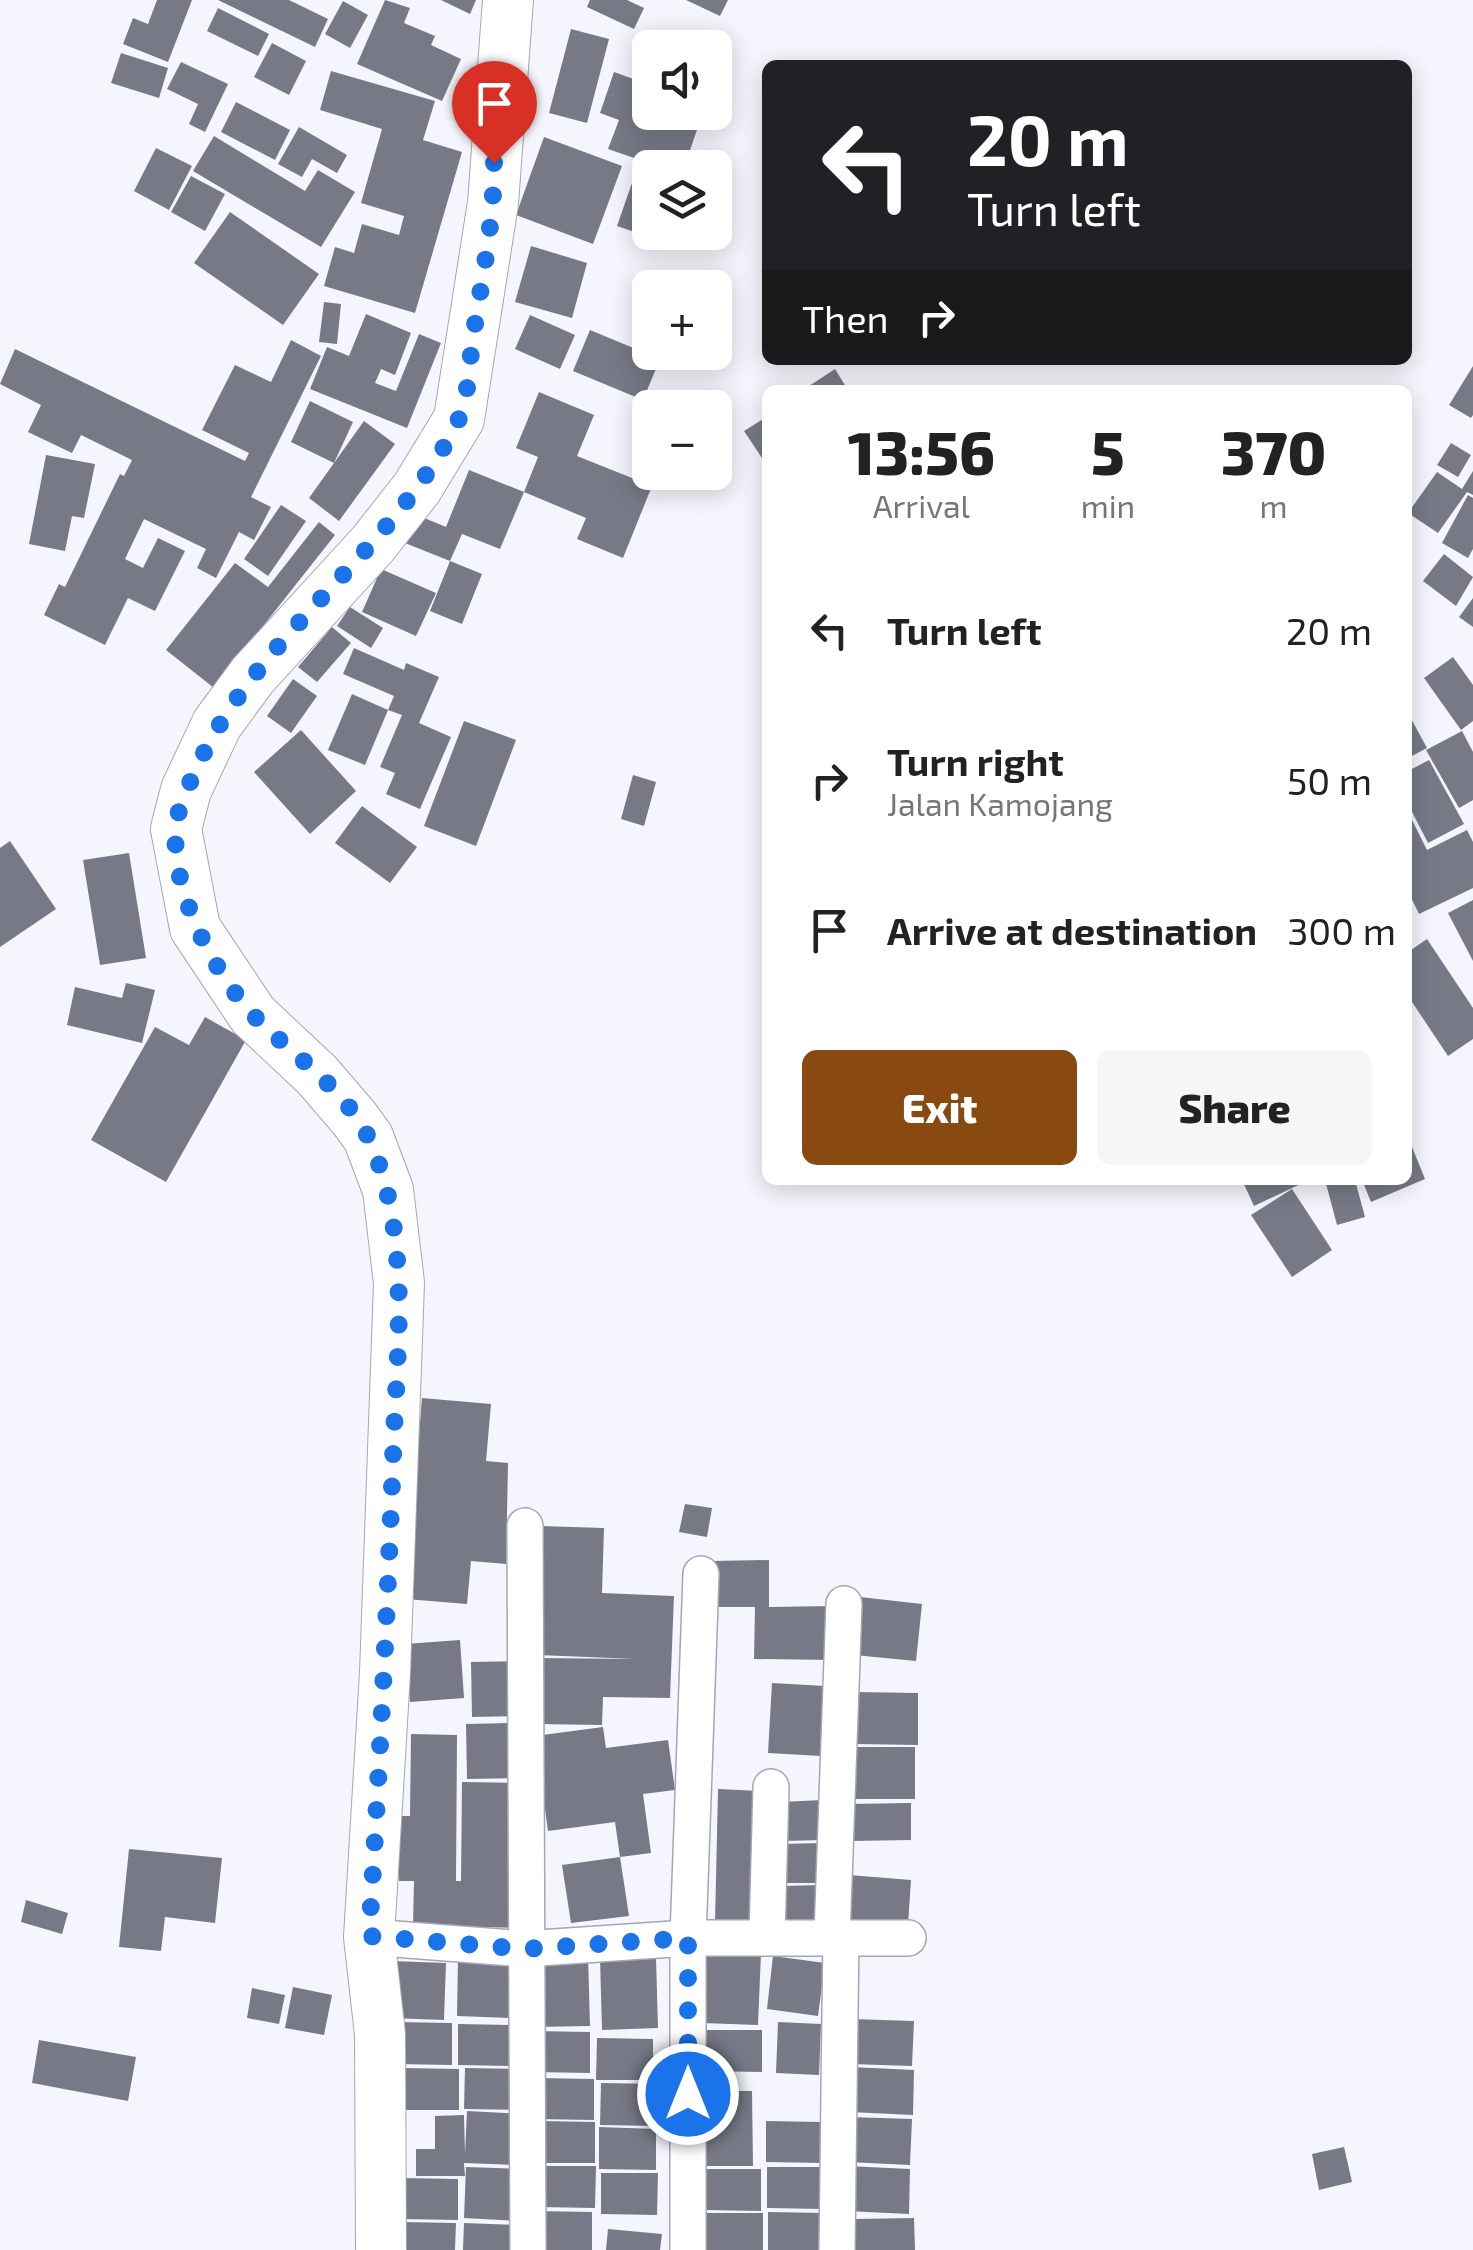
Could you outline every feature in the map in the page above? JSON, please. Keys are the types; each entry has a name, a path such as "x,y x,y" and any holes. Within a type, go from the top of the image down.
{"main road":[{"path":"381,2250 380,2034 369,1936 385,1673 399,1283 388,1190 368,1137 348,1110 254,1015 195,928 176,829 186,790 217,724 253,675 406,502 459,418 494,202 508,0"}],"street":[{"path":"524,1526 528,2250"},
{"path":"688,2250 688,1938 700,1574"},
{"path":"837,2250 836,1936 844,1604"},
{"path":"768,1937 771,1787"},
{"path":"369,1936 524,1949 688,1938 908,1938"}],"building":[{"path":"157,0 192,0 168,62 123,44 133,18 148,24"},
{"path":"218,0 289,0 328,19 315,47"},
{"path":"385,0 410,8 404,23 435,36 431,45 461,59 442,101 357,64"},
{"path":"441,0 476,0 470,14"},
{"path":"590,0 627,0 644,8 634,29 587,7"},
{"path":"686,0 728,0 720,16"},
{"path":"343,1 368,15 350,48 325,34"},
{"path":"218,8 269,34 258,56 207,31"},
{"path":"571,29 609,39 587,123 549,113"},
{"path":"272,43 306,61 289,95 254,77"},
{"path":"121,53 168,68 159,98 111,83"},
{"path":"181,62 228,84 205,132 189,124 198,104 167,89"},
{"path":"331,71 435,101 423,140 462,152 415,313 324,286 335,247 354,253 362,224 399,235 404,216 361,203 382,129 320,110"},
{"path":"614,72 632,78 632,130 697,130 690,150 632,150 632,157 608,149 619,120 600,113"},
{"path":"236,102 290,130 275,160 221,132"},
{"path":"299,127 347,155 337,173 312,159 302,177 278,164"},
{"path":"214,136 305,191 318,170 355,192 321,247 193,171"},
{"path":"544,137 622,166 593,244 516,215"},
{"path":"156,148 192,166 169,210 134,191"},
{"path":"191,176 225,194 205,231 171,212"},
{"path":"632,183 632,231 617,226"},
{"path":"230,212 319,274 283,325 194,263"},
{"path":"531,246 587,263 572,318 515,302"},
{"path":"324,302 341,304 337,344 319,342"},
{"path":"366,314 411,333 395,375 381,369 375,383 396,391 419,334 441,343 407,428 310,389 327,347 349,356"},
{"path":"530,315 575,335 560,369 515,349"},
{"path":"590,330 632,347 632,370 655,370 647,390 632,390 632,395 573,371"},
{"path":"291,340 321,356 251,497 271,507 254,540 239,532 216,578 197,568 206,549 144,519 125,559 143,568 158,538 185,551 155,611 128,598 105,645 44,615 59,584 65,587 120,474 124,476 132,460 81,435 72,453 28,432 41,405 0,384 15,349 245,461 249,453 202,430 235,365 271,382"},
{"path":"1473,366 1473,415 1471,418 1449,405"},
{"path":"835,369 845,385 811,385"},
{"path":"539,392 594,415 577,456 632,478 632,490 650,490 623,558 577,539 586,518 524,492 538,457 516,448"},
{"path":"310,401 353,422 334,463 291,442"},
{"path":"762,420 762,458 744,431"},
{"path":"364,421 395,444 339,521 309,498"},
{"path":"1451,443 1471,455 1458,477 1437,465"},
{"path":"46,455 95,464 84,518 72,516 65,551 29,544"},
{"path":"469,470 524,492 500,549 462,534 450,561 405,543 417,515 446,527"},
{"path":"1473,471 1473,495 1467,492 1438,533 1412,516 1412,507 1437,472 1462,489"},
{"path":"1468,495 1473,498 1473,549 1468,558 1442,543"},
{"path":"281,505 306,521 268,576 244,559"},
{"path":"319,522 335,535 214,688 166,650 235,563 268,587"},
{"path":"1444,554 1473,577 1456,606 1423,581"},
{"path":"450,561 482,574 462,624 430,611"},
{"path":"381,569 436,593 416,636 362,612"},
{"path":"1473,598 1473,627 1459,617"},
{"path":"350,607 383,628 371,648 337,626"},
{"path":"332,627 351,643 317,682 298,667"},
{"path":"354,648 404,670 406,663 439,677 419,723 451,737 420,809 386,794 395,773 380,767 402,715 388,710 394,696 343,674"},
{"path":"1453,657 1473,685 1473,721 1461,730 1424,678"},
{"path":"293,679 317,696 291,733 267,716"},
{"path":"352,694 388,710 365,765 328,750"},
{"path":"1412,720 1427,748 1412,756"},
{"path":"464,721 516,740 476,846 424,826"},
{"path":"301,730 356,791 310,834 254,772"},
{"path":"1462,731 1473,752 1473,800 1459,808 1426,750"},
{"path":"1429,760 1464,824 1428,843 1412,812 1412,769"},
{"path":"633,775 656,782 644,826 621,819"},
{"path":"362,806 417,847 390,883 335,843"},
{"path":"1412,820 1427,850 1467,830 1473,842 1473,888 1419,914 1412,899"},
{"path":"10,841 56,909 0,947 0,848"},
{"path":"129,853 146,958 100,965 83,860"},
{"path":"1473,900 1473,961 1448,913"},
{"path":"1427,939 1473,1008 1473,1039 1448,1056 1412,1002 1412,949"},
{"path":"126,983 155,990 142,1043 67,1025 75,987 122,998"},
{"path":"205,1017 246,1040 166,1182 91,1140 155,1027 189,1045"},
{"path":"1412,1147 1425,1179 1412,1185"},
{"path":"1244,1185 1298,1185 1254,1206"},
{"path":"1326,1185 1356,1185 1365,1217 1337,1225"},
{"path":"1364,1185 1411,1185 1371,1202"},
{"path":"1292,1189 1332,1250 1292,1277 1251,1215"},
{"path":"422,1398 491,1404 486,1461 508,1463 506,1564 471,1561 467,1604 406,1599"},
{"path":"685,1504 712,1508 707,1537 679,1532"},
{"path":"540,1526 604,1528 602,1593 674,1596 670,1698 603,1697 602,1725 538,1724 539,1658 636,1659 538,1655"},
{"path":"769,1560 769,1607 833,1606 833,1660 754,1659 755,1607 714,1607 713,1561"},
{"path":"860,1597 922,1604 916,1661 854,1655"},
{"path":"460,1640 464,1698 410,1702 405,1644"},
{"path":"520,1661 523,1716 472,1717 471,1662"},
{"path":"772,1683 825,1686 821,1756 768,1753"},
{"path":"856,1692 918,1693 918,1745 855,1744"},
{"path":"516,1723 518,1778 467,1779 466,1724"},
{"path":"603,1727 606,1748 668,1740 675,1790 643,1794 651,1853 620,1857 615,1822 548,1831 535,1736"},
{"path":"411,1734 457,1735 456,1881 461,1881 462,1782 517,1783 517,1928 413,1925 414,1881 399,1881 399,1816 410,1816"},
{"path":"853,1747 915,1747 915,1799 853,1799"},
{"path":"718,1789 760,1791 757,1924 715,1923"},
{"path":"822,1800 824,1840 783,1841 782,1802"},
{"path":"911,1803 911,1840 850,1841 849,1804"},
{"path":"821,1843 823,1883 782,1883 781,1844"},
{"path":"129,1849 222,1858 215,1923 165,1917 161,1951 119,1947"},
{"path":"620,1857 629,1916 571,1923 562,1865"},
{"path":"849,1875 911,1880 908,1925 845,1920"},
{"path":"824,1885 825,1928 783,1928 782,1886"},
{"path":"26,1900 68,1913 62,1934 21,1922"},
{"path":"705,1951 761,1953 758,2025 702,2023"},
{"path":"588,1955 590,2026 534,2027 532,1956"},
{"path":"773,1956 825,1963 818,2016 767,2009"},
{"path":"458,1958 512,1960 511,2018 457,2016"},
{"path":"656,1958 658,2028 602,2030 600,1959"},
{"path":"392,1961 446,1963 444,2020 390,2018"},
{"path":"293,1987 332,1995 324,2035 285,2028"},
{"path":"252,1988 285,1995 279,2024 247,2018"},
{"path":"851,2019 914,2021 912,2066 850,2064"},
{"path":"395,2022 452,2023 452,2065 395,2064"},
{"path":"778,2022 821,2024 819,2075 776,2073"},
{"path":"458,2024 515,2025 515,2066 458,2065"},
{"path":"705,2030 762,2030 762,2072 705,2071"},
{"path":"534,2031 590,2032 590,2073 533,2072"},
{"path":"597,2038 653,2039 653,2080 596,2080"},
{"path":"39,2040 136,2057 128,2101 32,2083"},
{"path":"851,2067 914,2070 913,2115 850,2112"},
{"path":"402,2068 459,2069 459,2110 402,2110"},
{"path":"465,2068 522,2069 520,2110 464,2109"},
{"path":"537,2078 594,2079 594,2120 536,2119"},
{"path":"601,2083 658,2084 657,2126 600,2125"},
{"path":"730,2091 752,2091 753,2166 702,2166 701,2108 731,2108"},
{"path":"467,2111 522,2114 520,2165 464,2163 465,2176 416,2176 416,2149 435,2149 435,2116 464,2115 465,2154"},
{"path":"848,2117 912,2119 910,2165 847,2162"},
{"path":"539,2121 595,2122 595,2163 538,2163"},
{"path":"766,2121 822,2122 823,2163 766,2162"},
{"path":"599,2127 656,2129 656,2170 599,2169"},
{"path":"1344,2147 1352,2182 1319,2190 1312,2154"},
{"path":"539,2166 596,2166 595,2208 538,2207"},
{"path":"847,2166 910,2169 909,2214 846,2211"},
{"path":"466,2167 522,2169 520,2221 464,2218"},
{"path":"767,2167 823,2167 823,2209 767,2208"},
{"path":"704,2169 761,2169 761,2211 704,2210"},
{"path":"601,2173 658,2173 657,2215 601,2214"},
{"path":"401,2178 458,2179 458,2220 401,2219"},
{"path":"535,2211 592,2212 592,2250 535,2250"},
{"path":"768,2212 825,2213 824,2250 768,2250"},
{"path":"706,2213 763,2213 763,2250 706,2250"},
{"path":"914,2218 915,2250 856,2250 855,2219"},
{"path":"400,2222 456,2223 455,2250 399,2250"},
{"path":"464,2223 520,2225 519,2250 463,2250"},
{"path":"608,2229 662,2234 660,2250 606,2250"}],"route":[{"path":"494,163 494,202 459,418 417,488 372,544 253,675 217,724 186,790 176,829 182,881 195,928 254,1015 317,1074 368,1137 388,1190 399,1283 385,1673 369,1936 524,1949 688,1938 688,2094"}]}
